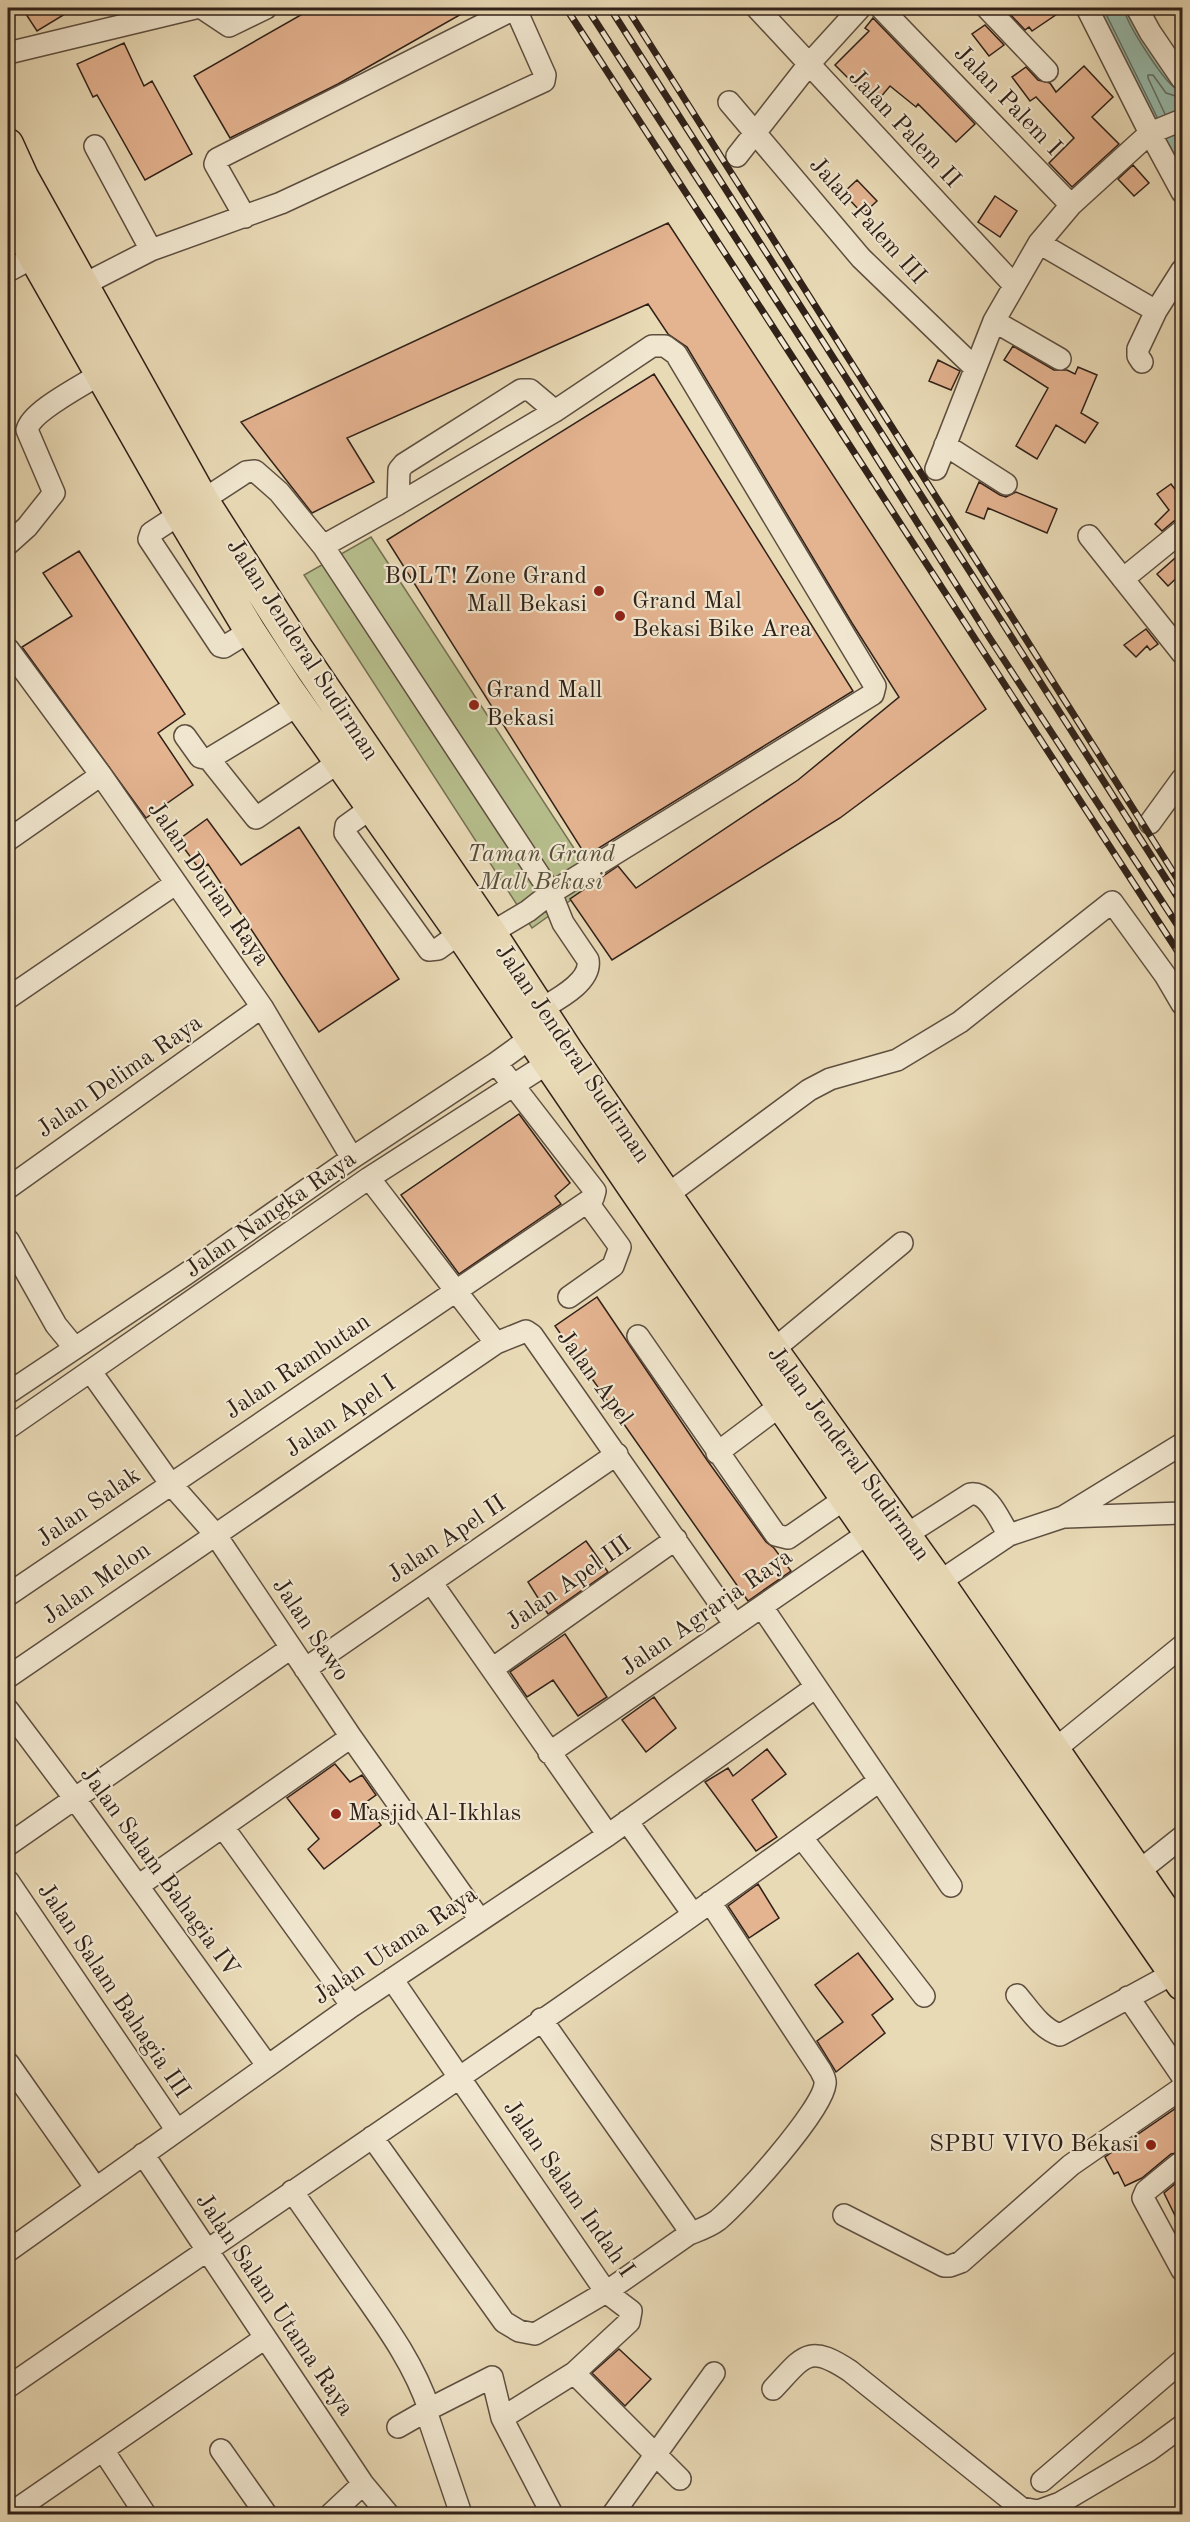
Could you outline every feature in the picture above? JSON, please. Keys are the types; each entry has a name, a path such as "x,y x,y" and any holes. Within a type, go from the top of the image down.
{"highway":[{"name":"Jalan Jenderal Sudirman","path":"8,144 72,291 100,374 192,507 298,649 491,933 622,1171 846,1498 888,1533 939,1582 1182,1936"},
{"name":"Jalan Jenderal Sudirman","path":"8,207 34,257 72,291 192,507 250,631 298,705 460,933 541,1023"},
{"name":"Jalan Jenderal Sudirman","path":"558,1056 666,1195 773,1350 888,1533 1178,1979"}],"street":[{"path":"8,53 195,8"},
{"path":"201,8 229,26 266,8"},
{"name":"Jalan Palem II","path":"757,8 1014,285"},
{"path":"737,156 809,64 860,8"},
{"name":"Jalan Palem I","path":"881,8 1071,205"},
{"path":"1088,8 1182,192"},
{"path":"1137,8 1150,32 1182,79"},
{"path":"72,291 151,250 245,217 281,203 544,81 545,75 517,12 510,11 217,159 215,164 245,217"},
{"path":"997,11 1047,71"},
{"name":"Jalan Palem III","path":"729,102 861,258 974,367"},
{"path":"936,469 974,367 994,321 1039,243 1071,205 1151,132 1182,120"},
{"path":"95,146 151,250"},
{"path":"1039,243 1156,311"},
{"path":"8,271 34,257"},
{"path":"1142,362 1138,356 1138,349 1156,311 1182,270"},
{"path":"994,321 1060,359"},
{"path":"323,546 555,411 652,346 665,346 676,354 875,686 873,693 864,699 551,893 528,911 491,933"},
{"path":"8,544 27,527 54,493 27,430 28,425 37,415 100,374"},
{"path":"398,504 399,470 404,464 521,390 530,390 555,411"},
{"path":"945,445 1006,484"},
{"path":"250,631 224,647 220,646 149,539 151,533 246,472 255,471 279,492 323,546 551,893"},
{"path":"1123,579 1182,531"},
{"path":"1089,536 1182,653"},
{"name":"Jalan Durian Raya","path":"8,649 101,775 262,1007 352,1158"},
{"path":"185,736 200,758 209,759 298,705"},
{"path":"209,759 256,818 339,762"},
{"path":"8,839 101,775"},
{"path":"1150,822 1182,779"},
{"path":"8,998 175,884"},
{"name":"Jalan Nangka Raya","path":"8,1393 249,1231 352,1158 496,1063 541,1023 571,991 589,965 563,923 551,893"},
{"path":"666,1195 809,1090 830,1078 897,1060 960,1022 1112,902 1182,1004"},
{"name":"Jalan Delima Raya","path":"8,1188 262,1007"},
{"name":"Jalan Nangka Raya","path":"8,1428 369,1178 558,1056"},
{"path":"496,1063 591,1197 620,1247 613,1266 569,1297"},
{"name":"Jalan Rambutan","path":"170,1483 454,1292 591,1197 622,1171"},
{"path":"369,1178 495,1343"},
{"path":"249,1231 264,1252"},
{"path":"8,1240 56,1325 74,1347"},
{"path":"773,1350 902,1243"},
{"path":"186,1274 200,1296"},
{"name":"Jalan Apel","path":"495,1343 520,1332 529,1332 617,1454 735,1625"},
{"path":"638,1336 776,1535 788,1538 846,1498"},
{"name":"Jalan Apel I","path":"215,1534 495,1343"},
{"name":"Jalan Sawo","path":"92,1372 170,1483 215,1534 351,1737 480,1920"},
{"path":"717,1453 781,1405"},
{"path":"939,1582 1009,1535 1063,1517 1182,1444"},
{"name":"Jalan Apel II","path":"305,1669 617,1454"},
{"name":"Jalan Salak","path":"8,1595 170,1483"},
{"name":"Jalan Agraria Raya","path":"549,1753 762,1607 888,1533 970,1494 976,1493 985,1498 1009,1535"},
{"path":"1063,1517 1182,1513"},
{"name":"Jalan Melon","path":"8,1677 215,1534"},
{"name":"Jalan Apel III","path":"492,1670 676,1539"},
{"path":"431,1582 608,1835"},
{"path":"762,1607 951,1886"},
{"path":"1054,1750 1182,1646"},
{"path":"8,1845 291,1648"},
{"name":"Jalan Utama Raya","path":"9,2247 352,2006 608,1835 816,1687"},
{"name":"Jalan Salam Bahagia IV","path":"8,1710 267,2065"},
{"path":"138,1886 351,1737"},
{"path":"8,2386 372,2137 802,1838 879,1781"},
{"path":"372,2137 504,2322 510,2328 535,2334 606,2292 689,2234 718,2220 740,2199 800,2131 816,2109 825,2085 826,2080 821,2071 701,1908 627,1821"},
{"path":"223,1827 352,2006"},
{"path":"1138,1872 1182,1837"},
{"path":"802,1838 924,1996"},
{"name":"Jalan Salam Bahagia III","path":"8,1881 176,2129"},
{"name":"Jalan Salam Indah I","path":"392,1979 606,2292 631,2311 631,2317 574,2373 502,2418"},
{"path":"1017,1995 1041,2023 1052,2033 1060,2035 1128,1997 1178,1979"},
{"path":"1128,1997 1182,2076"},
{"path":"541,2019 685,2224 689,2234"},
{"path":"8,2063 95,2187"},
{"path":"844,2215 944,2266 961,2262 1071,2165 1182,2088"},
{"name":"Jalan Salam Utama Raya","path":"143,2154 363,2484 388,2514"},
{"path":"1179,2164 1146,2191 1143,2198 1182,2270"},
{"path":"292,2191 408,2362 424,2394 461,2514"},
{"path":"17,2513 103,2450 265,2338"},
{"path":"773,2389 801,2359 821,2355 834,2360 1021,2508 1038,2511 1060,2503 1108,2476 1182,2426"},
{"path":"1042,2481 1182,2361"},
{"path":"574,2373 680,2479"},
{"path":"613,2514 714,2373"},
{"path":"398,2427 492,2377 502,2418 552,2514"},
{"path":"103,2450 145,2514"},
{"path":"221,2450 266,2514"},
{"path":"331,2514 363,2484"}],"green space":[{"name":"Taman Grand Mall Bekasi","path":"371,537 596,882 532,928 304,575"}],"water":[{"path":"1087,8 1137,8 1182,79 1182,192"}],"building":[{"path":"22,8 75,8 37,31"},
{"path":"313,8 472,8 338,84 230,138 194,76"},
{"path":"1017,8 1066,8 1032,31 1029,27 1025,30 1009,13"},
{"path":"873,18 975,124 956,142 918,104 916,107 890,86 879,99 861,85 858,88 835,65 869,31 865,28"},
{"path":"985,25 1004,45 989,56 972,34"},
{"path":"124,43 144,86 152,81 192,154 145,180 97,95 93,97 77,64"},
{"path":"1084,66 1113,97 1092,117 1119,144 1072,187 1049,163 1074,138 1036,97 1030,101 1012,77 1026,67 1038,80 1050,83 1056,92"},
{"path":"1133,165 1149,183 1134,196 1118,179"},
{"path":"857,180 877,201 863,214 843,193"},
{"path":"995,196 1017,211 1000,237 978,222"},
{"path":"668,223 986,709 840,818 612,960 570,899 618,866 636,888 798,780 899,697 852,623 687,347 668,334 648,304 347,438 374,482 312,513 241,422"},
{"path":"1013,346 1054,370 1067,370 1075,374 1078,367 1097,375 1081,413 1098,423 1085,443 1056,425 1037,459 1016,446 1048,388 1004,360"},
{"path":"938,360 960,371 951,390 929,381"},
{"name":"Grand Mal Bekasi Bike Area","path":"654,374 853,691 586,856 387,540"},
{"path":"979,482 1000,495 1006,497 1016,492 1057,509 1047,533 988,508 984,519 966,512"},
{"path":"1171,484 1182,496 1182,519 1174,521 1162,531 1155,524 1169,510 1157,494"},
{"path":"79,551 185,714 158,733 193,785 146,818 22,647 72,616 43,573"},
{"path":"1182,552 1182,573 1168,586 1157,574"},
{"path":"1146,629 1158,644 1150,650 1147,646 1136,657 1124,645"},
{"path":"207,819 241,865 299,827 399,979 319,1032 208,864 200,870 178,840"},
{"path":"519,1114 570,1183 555,1196 561,1204 459,1274 401,1195"},
{"path":"597,1297 707,1460 766,1542 774,1548 791,1571 748,1601 555,1326"},
{"path":"586,1541 608,1572 548,1614 528,1582"},
{"path":"565,1634 607,1697 578,1716 553,1680 527,1697 510,1672"},
{"path":"654,1697 676,1728 646,1752 622,1720"},
{"path":"767,1749 786,1774 752,1800 777,1837 756,1851 705,1782 728,1768 733,1776"},
{"name":"Masjid Al-Ikhlas","path":"335,1764 350,1782 362,1775 376,1795 365,1803 381,1825 324,1869 308,1849 319,1839 287,1798"},
{"path":"758,1884 779,1918 749,1938 728,1906"},
{"path":"858,1953 893,1999 872,2015 885,2033 836,2072 817,2041 843,2022 815,1985"},
{"name":"SPBU VIVO Bekasi","path":"1182,2104 1182,2152 1171,2154 1142,2178 1125,2186 1118,2172 1114,2174 1105,2157"},
{"name":"SPBU VIVO Bekasi","path":"1182,2178 1182,2230 1164,2193"},
{"path":"619,2349 651,2379 625,2406 592,2373"}],"railway":[{"path":"566,8 1182,958"},
{"path":"587,8 838,396 989,637 1182,932"},
{"path":"610,8 1182,904"},
{"path":"627,8 1182,886"}],"place":[{"name":"BOLT! Zone Grand Mall Bekasi","path":"599,591"},
{"name":"Grand Mal Bekasi Bike Area","path":"620,616"},
{"name":"Grand Mall Bekasi","path":"474,705"},
{"name":"Masjid Al-Ikhlas","path":"336,1814"},
{"name":"SPBU VIVO Bekasi","path":"1151,2145"}]}
